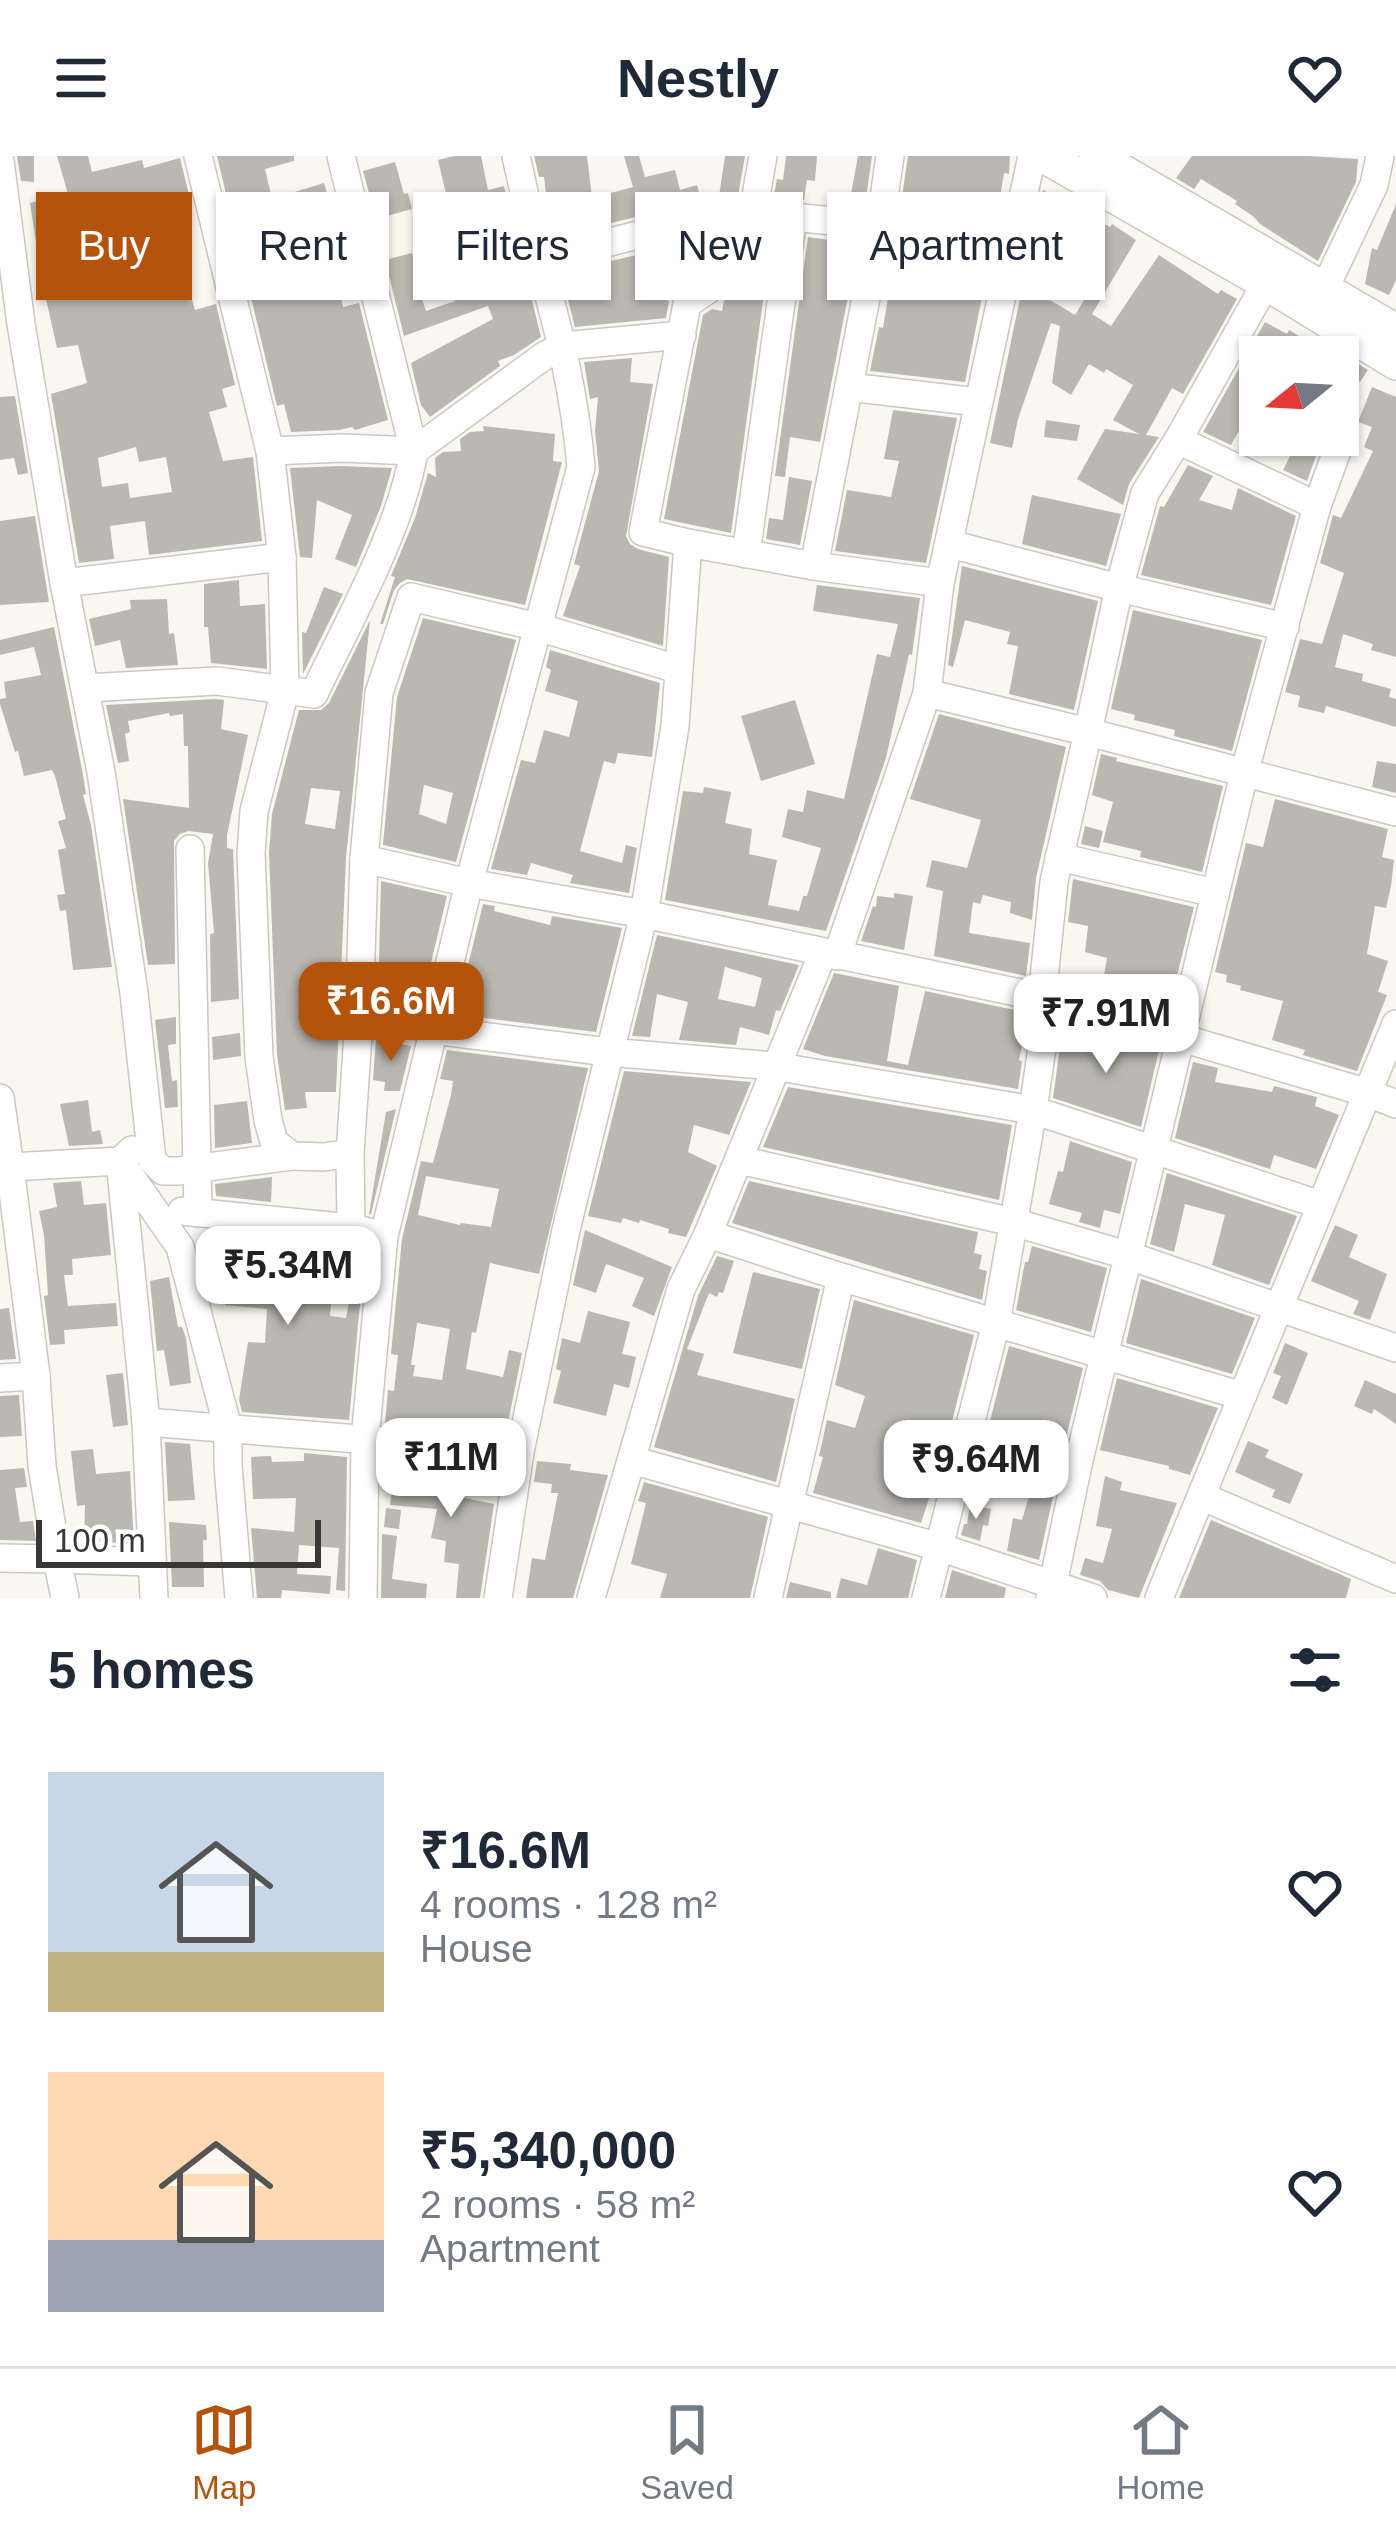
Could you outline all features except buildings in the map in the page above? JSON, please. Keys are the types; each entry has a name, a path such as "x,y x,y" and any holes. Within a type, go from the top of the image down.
{"main road":[{"path":"1044,156 1396,362"},
{"path":"1096,156 1324,290 1392,321"}],"street":[{"path":"199,156 270,451 282,557 285,691 254,811 251,853 262,1078 274,1142 292,1156"},
{"path":"85,688 217,681 314,694 375,565 410,478 414,451 341,156"},
{"path":"516,156 524,192"},
{"path":"757,192 763,156"},
{"path":"885,192 890,156"},
{"path":"1024,192 1032,156"},
{"path":"1324,290 1374,185 1380,156"},
{"path":"0,161 64,583 101,772 134,993 152,1160 163,1171 350,1153"},
{"path":"926,1598 996,1323 1033,1110 1054,882 1119,588 1145,493 1266,283"},
{"path":"0,320 4,302 18,296"},
{"path":"363,1598 365,1439 384,1236 469,883 581,467 576,412 550,300"},
{"path":"693,300 687,304 643,532 814,566 940,584"},
{"path":"746,554 781,300"},
{"path":"814,566 866,300"},
{"path":"591,1598 681,1288 708,1234 775,1066 830,954 926,693 940,584 1000,300"},
{"path":"270,451 414,451 563,346 682,335"},
{"path":"849,387 978,402"},
{"path":"1178,440 1317,506"},
{"path":"1052,1592 1079,1460 1244,774 1317,506 1336,456"},
{"path":"498,1598 520,1452 566,1230 644,914 675,726 688,543"},
{"path":"950,544 1285,627"},
{"path":"64,583 282,557"},
{"path":"351,1228 350,1153 364,859 379,694 411,597 538,627 677,669"},
{"path":"926,693 1396,812"},
{"path":"190,849 197,1168 190,1212 351,1228 384,1236"},
{"path":"1059,856 1215,893"},
{"path":"364,859 1046,998 1396,1104"},
{"path":"1160,1598 1396,1024"},
{"path":"433,1030 775,1066 1033,1110 1322,1205"},
{"path":"0,1098 36,1376 42,1466 64,1598"},
{"path":"10,1167 120,1161 149,1135"},
{"path":"739,1160 1013,1222 1130,1256 1396,1348"},
{"path":"120,1161 146,1422 154,1598"},
{"path":"120,1161 180,1247 213,1427 228,1466 239,1598"},
{"path":"708,1234 1242,1396"},
{"path":"768,1598 841,1277"},
{"path":"0,1378 36,1376"},
{"path":"146,1422 520,1452"},
{"path":"969,1435 1079,1460"},
{"path":"632,1460 939,1547 1052,1592 1093,1598"},
{"path":"1203,1497 1396,1579"},
{"path":"0,1558 152,1562"}]}
